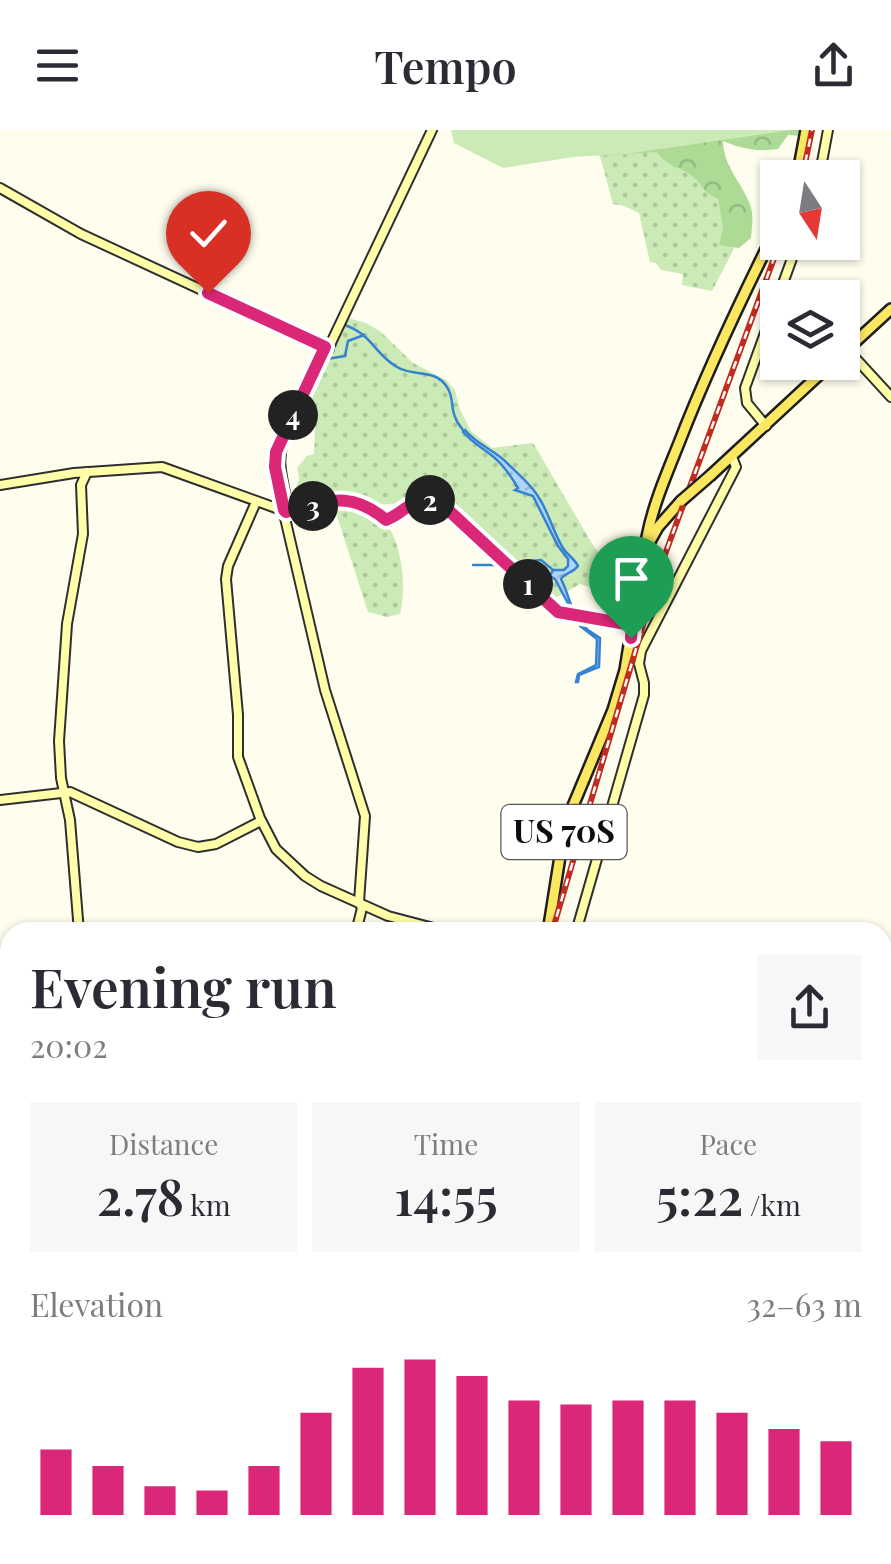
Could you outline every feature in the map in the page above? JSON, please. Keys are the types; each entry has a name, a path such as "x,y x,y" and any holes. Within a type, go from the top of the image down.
{"main road":[{"path":"800,160 806,130"},
{"path":"654,526 684,430 719,344 761,260"},
{"path":"860,337 891,309"},
{"name":"US 70S","path":"550,922 565,825 619,694 645,550 654,526 814,380"}],"street":[{"path":"357,922 363,902 367,818 325,690 285,518 280,453 430,130"},
{"path":"822,160 828,130"},
{"path":"0,188 81,234 327,348"},
{"path":"766,426 747,404 744,388 791,260"},
{"path":"860,366 891,397"},
{"path":"579,922 644,695 639,658 736,466 732,456"},
{"path":"0,485 45,476 162,467 287,514 344,500 368,505 386,520 418,500 434,502 444,506 562,614 632,625"},
{"path":"79,922 70,820 61,793 59,759 67,625 83,534 80,487 88,472"},
{"path":"256,502 226,579 238,754 261,820 276,849 305,876 360,904 411,922"},
{"path":"0,800 70,792 178,842 198,847 216,844 261,820"}],"green space":[{"path":"451,130 791,130 503,168 454,143"},
{"path":"608,130 803,130 801,136 788,135 778,149 750,149 723,141 726,158 752,212 751,238 739,248 719,245 723,228 718,199 687,172 656,152 600,156"},
{"path":"722,140 739,239 712,291 682,285 683,274 661,270 650,262 639,213 613,204 600,156"},
{"path":"345,317 381,332 413,363 446,380 455,390 471,431 492,448 533,443 594,547 605,560 618,566 614,574 590,587 580,584 545,604 471,530 440,506 421,499 381,504 377,512 392,533 401,562 402,604 400,614 387,617 368,612 334,498 291,509 287,496 298,484 297,468 314,454 316,405 309,395"}],"water":[{"path":"465,430 532,488 563,548 578,566 561,579 576,617 600,638 599,667 579,675 578,682 578,674 596,665 597,639 580,626 550,576 553,570 564,570 568,559 533,496 515,490 518,488 502,466 470,439"}],"waterway":[{"path":"342,324 367,338 397,367 442,381 450,392 455,417 463,430"},
{"path":"327,359 345,356 348,341 364,335"},
{"path":"511,563 541,560 553,570"},
{"path":"473,565 503,565"}],"railway":[{"path":"806,160 812,130"},
{"path":"555,922 660,568 773,260"}],"route":[{"path":"208,293 325,347 276,452 275,467 286,512 350,500 368,505 386,520 418,500 434,502 444,506 558,612 632,625 631,638"}]}
